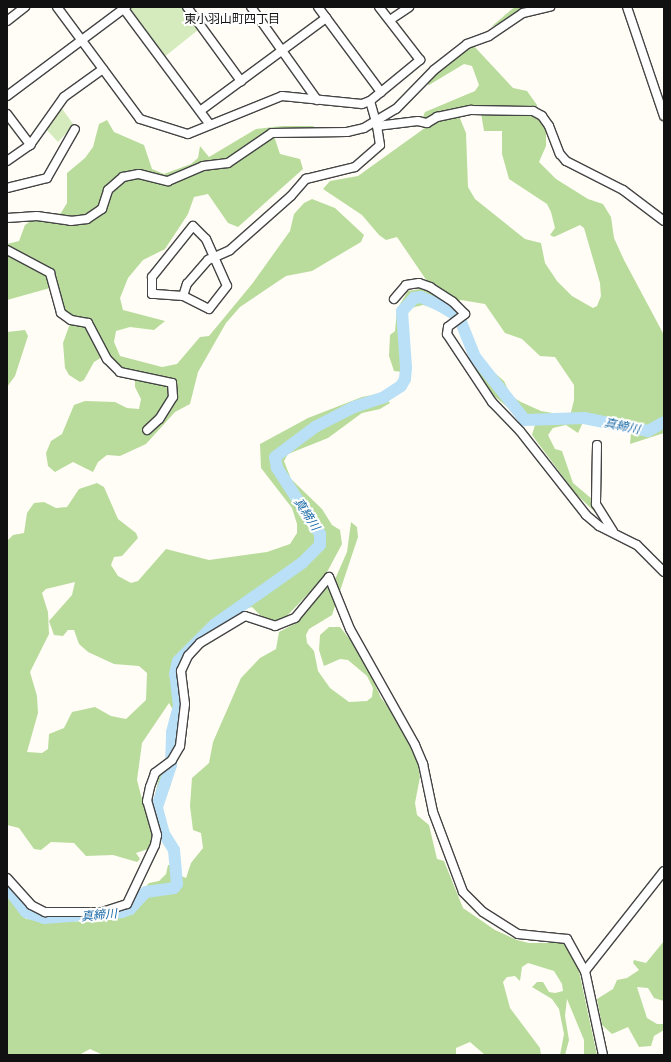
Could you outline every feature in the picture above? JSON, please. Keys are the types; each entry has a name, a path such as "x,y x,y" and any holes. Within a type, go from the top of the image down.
{"street":[{"path":"7,21 25,7"},
{"path":"57,7 140,119 188,134 282,96 362,104 370,101 420,60 379,7"},
{"path":"187,7 241,80"},
{"path":"251,7 317,100"},
{"path":"318,7 381,92"},
{"path":"390,20 408,7"},
{"path":"377,124 396,109 434,70 467,44 489,36 523,13 550,7"},
{"path":"627,7 664,116"},
{"path":"7,96 125,8 210,126"},
{"path":"200,111 326,18"},
{"path":"7,161 30,145 64,97 103,69"},
{"path":"183,296 187,284 213,257 240,242 291,196 306,179 355,167 380,145 377,124 370,101"},
{"path":"7,218 36,216 71,221 87,219 102,209 108,190 123,177 139,174 168,181 203,166 228,163 272,133 347,132 377,124 418,121 427,123 437,117 471,110 533,111 542,116 549,126 560,154 566,161 623,190 664,221"},
{"path":"7,114 30,145"},
{"path":"7,188 47,178 75,129"},
{"path":"193,226 206,239 213,257 227,286 209,309 183,296 152,294 152,277 193,226"},
{"path":"7,250 50,273 61,313 71,320 88,323 107,360 120,372 172,383 173,397 159,419 147,430"},
{"path":"394,299 406,285 419,283 443,294 465,314 448,327 447,334 453,347 462,355 492,402 520,431 586,515 599,526 612,531 637,545 664,572"},
{"path":"597,445 596,504 612,531"},
{"path":"7,878 31,906 45,912 102,912 127,904 155,845 157,835 147,801 155,773 170,762 180,746 185,704 181,670 192,650 245,616 253,616 275,626 286,623 303,609 329,577 350,629 415,745 423,764 433,812 463,892 483,912 518,934 566,939 585,971 603,1055"},
{"path":"585,971 664,871"}],"green space":[{"path":"130,7 181,7 198,30 163,58 127,9"},
{"path":"515,7 535,7 491,27 511,10"},
{"path":"472,44 513,88 527,91 537,105 534,115 542,118 546,128 546,146 539,162 556,179 588,199 603,204 611,217 614,238 624,260 664,335 664,433 630,444 631,433 612,423 584,420 578,433 566,425 553,428 548,435 555,449 562,451 573,483 592,499 596,513 576,494 532,435 535,425 525,422 493,395 476,370 475,364 482,362 504,381 511,396 521,402 541,411 570,416 574,400 574,385 555,357 540,356 522,339 505,333 485,304 461,300 450,304 448,312 423,305 411,308 405,319 403,372 394,371 389,356 390,335 395,331 397,309 408,291 426,288 429,284 397,237 386,240 379,235 362,215 323,189 330,181 358,176 429,125 459,116 466,133 468,187 475,199 525,239 541,243 545,263 557,281 572,296 593,308 597,306 601,296 600,283 584,228 580,225 554,237 550,235 555,228 551,212 547,204 509,179 502,154 502,131 484,131 480,107 422,119 425,112 475,91 479,85 472,66 464,64 429,85 424,82"},
{"path":"60,106 74,125 58,142 45,128"},
{"path":"107,120 114,132 144,145 152,169 164,174 191,164 198,158 200,146 209,157 256,129 282,126 313,126 317,129 274,136 280,154 300,159 303,169 238,227 228,223 208,194 194,197 188,214 165,249 143,260 128,278 120,298 123,310 165,321 154,330 130,327 116,331 114,342 120,356 162,367 177,364 200,337 209,336 252,284 290,231 294,214 304,203 312,199 335,208 364,235 361,242 312,271 286,276 240,307 226,323 198,372 190,404 175,412 146,444 120,456 107,455 98,462 93,472 73,462 55,472 48,466 46,453 51,441 62,434 74,405 85,401 115,402 127,408 139,409 141,399 135,387 135,375 102,357 94,362 84,380 80,382 69,375 65,368 63,343 72,318 61,305 60,290 50,288 7,300 7,244 19,241 25,225 35,218 61,213 67,203 67,173 85,158 93,147 99,124"},
{"path":"25,330 28,336 15,376 7,387 7,332"},
{"path":"382,393 390,403 380,409 362,413 328,438 288,454 284,461 291,479 322,509 332,525 340,530 342,544 325,576 284,619 275,622 260,615 252,607 245,609 188,644 173,663 172,689 182,708 174,756 166,759 173,710 169,703 142,743 137,780 144,807 152,808 159,777 167,769 172,770 171,784 163,804 162,838 151,848 136,853 140,859 137,862 113,855 86,856 74,843 51,842 41,850 34,849 19,828 7,825 7,541 13,535 24,533 27,513 34,503 44,502 56,508 67,507 79,489 97,483 104,487 118,519 136,533 138,538 122,556 114,557 111,565 118,576 131,583 138,581 166,549 209,560 267,552 290,544 297,533 297,524 292,508 261,468 260,444 308,418 362,397","holes":["75,582 72,595 49,621 54,635 63,636 68,630 74,630 79,644 88,652 114,664 139,666 147,673 146,700 126,719 111,716 95,707 72,712 64,728 49,734 48,749 42,753 27,752 38,713 37,696 30,672 49,634 48,612 42,593 46,589"]},
{"path":"351,522 357,527 358,537 332,615 309,629 306,635 307,643 314,651 318,671 330,688 349,702 367,701 372,697 373,688 367,676 348,660 340,659 324,666 319,650 320,635 329,627 340,627 361,653 381,698 394,714 417,760 420,777 415,803 417,815 429,825 437,859 444,861 463,908 495,930 517,940 529,943 565,943 577,962 597,1055 584,1055 584,1040 567,999 565,1016 569,1040 565,1055 560,1055 564,1034 559,1009 552,999 532,987 537,982 543,982 549,992 555,993 563,991 562,984 554,971 528,963 522,967 520,981 515,976 507,977 503,982 510,1008 540,1048 541,1055 485,1055 470,1042 456,1048 456,1055 103,1055 90,1049 79,1055 7,1055 7,896 26,919 89,922 126,915 138,906 142,891 149,883 159,881 166,874 168,865 174,865 176,874 186,878 191,863 203,848 201,833 193,830 190,806 192,778 209,763 213,742 241,678 260,658 276,649 279,632 298,622 336,577 347,552"},
{"path":"664,941 664,1001 654,998 648,988 637,987 647,1018 657,1024 664,1024 664,1030 654,1036 651,1046 639,1047 628,1027 612,1034 602,1025 597,999 613,989 617,980 627,978 639,970 633,963 634,960 646,963"}],"waterway":[{"name":"真締川","path":"7,887 26,912 44,918 122,912 130,909 146,892 174,888 177,884 174,850 164,834 157,807 171,765 172,732 179,705 175,674 178,661 214,625 302,563 320,545 320,534 277,468 275,457 315,427 354,407 384,397 401,386 405,379 406,367 402,311 414,298 421,297 441,306 459,317 475,357 525,420 584,418 648,431 664,422"}],"district":[{"name":"東小羽山町四丁目","path":"232,19"}]}
